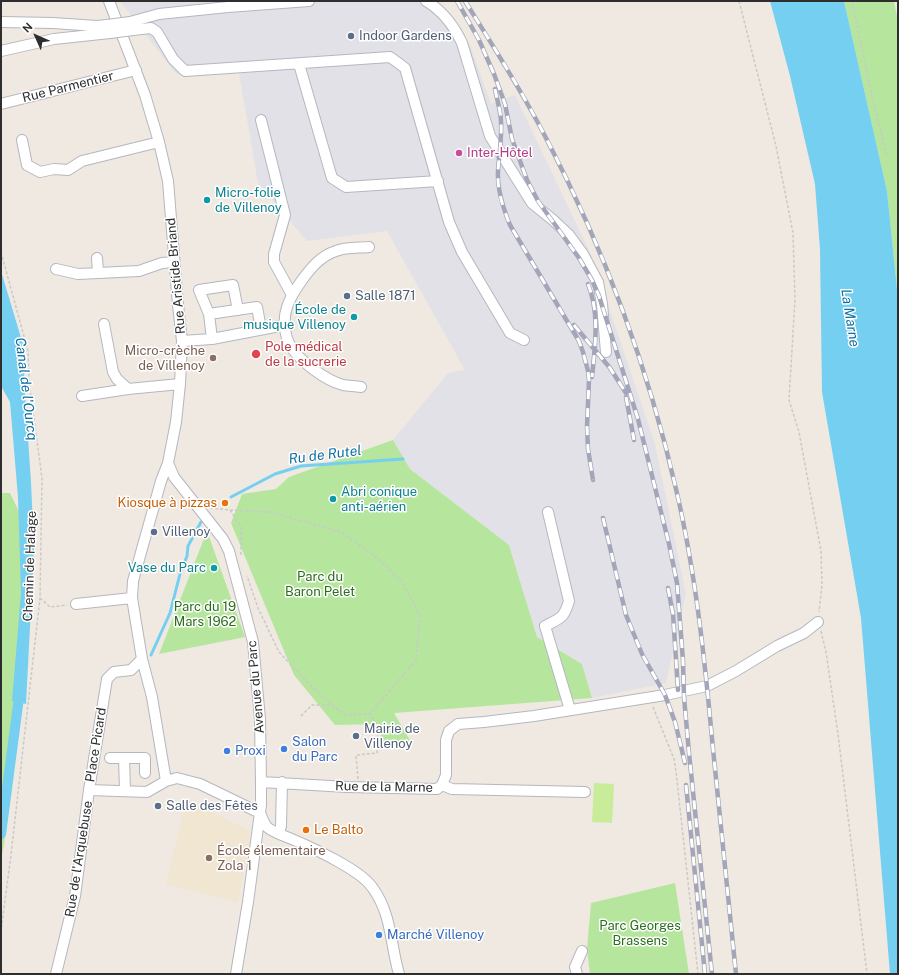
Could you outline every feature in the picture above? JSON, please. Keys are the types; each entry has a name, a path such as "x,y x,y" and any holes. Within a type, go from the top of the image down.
{"street":[{"name":"Rue Aristide Briand","path":"109,1 145,95 159,142 168,181 182,341 176,422 168,463 161,481 136,566 132,598 142,659 152,697 163,783"},
{"path":"132,26 159,14 309,1"},
{"path":"426,1 444,16 458,34 490,136 532,203 569,235 583,254 592,270 598,282 602,304 606,352"},
{"path":"1,22 53,23 97,26 108,29"},
{"path":"1,51 54,39 132,26 151,28 157,32 173,60 186,71 390,57 405,68 449,222 462,252 510,333 524,340"},
{"path":"299,64 332,178 346,187 438,181"},
{"name":"Rue Parmentier","path":"1,104 136,70"},
{"path":"261,120 285,214 274,254 274,262 292,295"},
{"path":"22,140 28,165 40,172 54,169 68,170 82,161 159,142"},
{"path":"361,387 342,385 321,375 305,362 291,346 286,335 285,324 287,307 292,295 309,271 323,257 336,250 369,247"},
{"path":"97,258 98,273"},
{"path":"56,269 78,274 139,271 162,263 174,262"},
{"path":"212,339 209,314 199,290 233,285 238,310"},
{"path":"209,314 257,307 261,329"},
{"path":"104,324 113,372 128,389"},
{"path":"182,341 212,339 285,324"},
{"path":"82,396 128,389 180,384"},
{"name":"Avenue du Parc","path":"168,463 174,477 223,540 229,551 253,642 260,725 261,805 248,902 236,974"},
{"path":"548,512 569,601 565,613 558,619 545,626 570,710"},
{"path":"76,604 132,598"},
{"name":"Rue de la Marne","path":"261,782 437,789 442,785 446,775 446,740 449,731 458,724 534,716 649,698 678,693 712,684 776,646 804,633 818,622"},
{"name":"Place Picard","path":"142,659 130,670 114,672 107,679 89,790 147,792 163,783 177,778 200,784 260,813"},
{"path":"110,758 145,758 145,773"},
{"path":"124,758 125,791"},
{"path":"279,833 281,826 282,782"},
{"path":"442,785 452,790 585,792"},
{"name":"Rue de l'Arquebuse","path":"56,974 75,896 89,790"},
{"path":"260,813 267,827 350,868 372,886 388,916 398,974"},
{"path":"576,974 575,967 582,951"}],"path":[{"path":"739,1 776,146 793,233 795,299 789,400 799,432 821,551 822,585 818,622 826,652 838,734 867,974"},
{"path":"852,1 869,83 887,156"},
{"name":"Chemin de Halage","path":"1,252 28,351 29,381 42,478 40,598 1,931"},
{"path":"207,507 270,512 341,532 380,560 402,582 420,615 416,660 370,714 345,715 308,683 279,652 258,608 246,574"},
{"path":"230,510 241,527 241,561"},
{"path":"40,598 50,607 76,604"},
{"path":"649,698 674,759 698,974"},
{"path":"301,716 312,705 332,705"},
{"path":"358,787 356,755 377,753 378,726 370,714"}],"shaded area":[{"path":"120,1 438,1 470,45 491,104 515,95 592,257 655,444 686,594 666,683 592,698 582,664 537,637 509,545 410,469 393,440 448,373 465,370 387,231 307,241 258,183 239,73 176,74"},
{"name":"École élementaire Zola 1","path":"187,800 251,831 238,902 166,884"}],"green space":[{"path":"844,1 894,1 898,22 898,299 887,191"},
{"name":"Parc du Baron Pelet","path":"393,440 410,469 509,545 537,637 582,664 592,698 394,713 411,742 381,748 380,724 335,725 294,675 231,523 242,494 276,489 289,477"},
{"path":"1,493 10,493 24,522 20,657 4,845 1,859"},
{"name":"Parc du 19 Mars 1962","path":"207,531 245,637 159,654"},
{"path":"594,783 614,784 612,823 592,822"},
{"name":"Parc Georges Brassens","path":"675,883 689,974 590,974 587,949 591,903"}],"water":[{"name":"La Marne","path":"770,1 844,1 887,191 898,299 898,974 890,974 861,618 822,392 820,249 815,184 790,76"},
{"path":"1,271 25,351 24,380 34,549 26,704 12,701 21,593 18,497 10,402 1,386"}],"waterway":[{"name":"Ru de Rutel","path":"231,497 275,474 301,466 403,459"},
{"name":"Ru de Rutel","path":"151,655 170,613 180,574 187,556 188,546 201,522"},
{"name":"Canal de l'Ourcq","path":"1,834 20,690"}],"railway":[{"path":"457,1 479,40 494,74 505,104 512,139 527,180 538,201 579,258 592,280 599,296 638,419 669,544 677,583 689,753 712,974"},
{"path":"465,1 537,120 587,223 622,309 638,354 665,443 683,521 699,618 736,974"},
{"path":"495,89 501,122 498,185 505,212 510,225 579,341 588,371 588,449 593,480"},
{"path":"588,284 592,295 596,330 592,377"},
{"path":"574,325 610,368 626,393"},
{"path":"626,397 634,440"},
{"path":"603,518 626,615 642,654 665,695 675,722 685,763"},
{"path":"668,588 673,614 678,690"},
{"path":"686,785 705,974"}],"place":[{"name":"Indoor Gardens","path":"351,36"},
{"name":"Inter-Hôtel","path":"459,153"},
{"name":"Micro-folie de Villenoy","path":"207,200"},
{"name":"Salle 1871","path":"347,296"},
{"name":"École de musique Villenoy","path":"354,317"},
{"name":"Pole médical de la sucrerie","path":"256,354"},
{"name":"Micro-crèche de Villenoy","path":"213,358"},
{"name":"Abri conique anti-aérien","path":"333,499"},
{"name":"Kiosque à pizzas","path":"225,503"},
{"name":"Villenoy","path":"154,532"},
{"name":"Vase du Parc","path":"214,568"},
{"name":"Mairie de Villenoy","path":"356,736"},
{"name":"Salon du Parc","path":"284,749"},
{"name":"Proxi","path":"227,751"},
{"name":"Salle des Fêtes","path":"158,806"},
{"name":"Le Balto","path":"306,830"},
{"name":"École élementaire Zola 1","path":"209,858"},
{"name":"Marché Villenoy","path":"379,935"}]}
